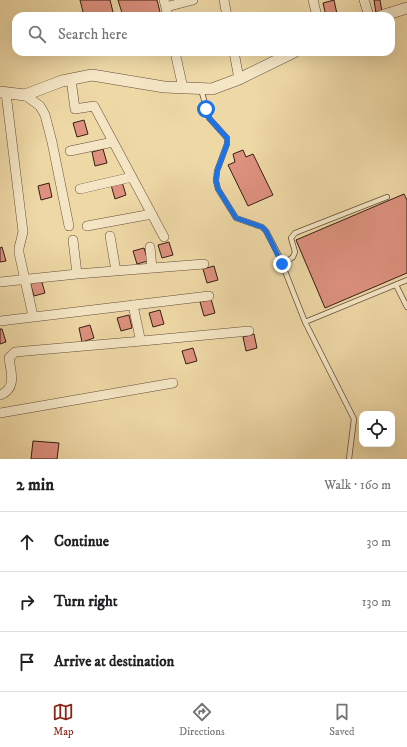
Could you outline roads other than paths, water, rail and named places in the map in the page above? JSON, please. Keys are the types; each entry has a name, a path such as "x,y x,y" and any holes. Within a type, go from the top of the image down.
{"street":[{"path":"165,3 193,0"},
{"path":"224,0 226,12"},
{"path":"313,0 316,12"},
{"path":"364,0 367,12"},
{"path":"394,12 407,8"},
{"path":"176,56 183,88"},
{"path":"235,56 239,79"},
{"path":"33,316 19,253 22,232 3,92 25,95 71,79 92,75 164,87 212,89 239,79 286,56"},
{"path":"71,79 75,109 94,106 164,237"},
{"path":"25,95 40,106 45,115 69,226"},
{"path":"70,151 113,142"},
{"path":"80,189 132,177"},
{"path":"87,226 152,214"},
{"path":"110,236 116,271"},
{"path":"73,240 77,274"},
{"path":"150,247 152,268"},
{"path":"0,282 77,274 204,264"},
{"path":"0,321 209,296"},
{"path":"133,305 140,338 142,341"},
{"path":"0,395 12,386 9,358 15,352 249,331"},
{"path":"0,413 173,383"}],"lane":[{"path":"201,89 208,116 227,138 227,144 217,171 216,181 218,189 236,218 262,227 266,231 282,264 305,322 354,419 349,459"},
{"path":"282,264 293,258 295,252 291,238 295,234 387,197"},
{"path":"305,322 407,280"},
{"path":"396,285 407,307"}]}
